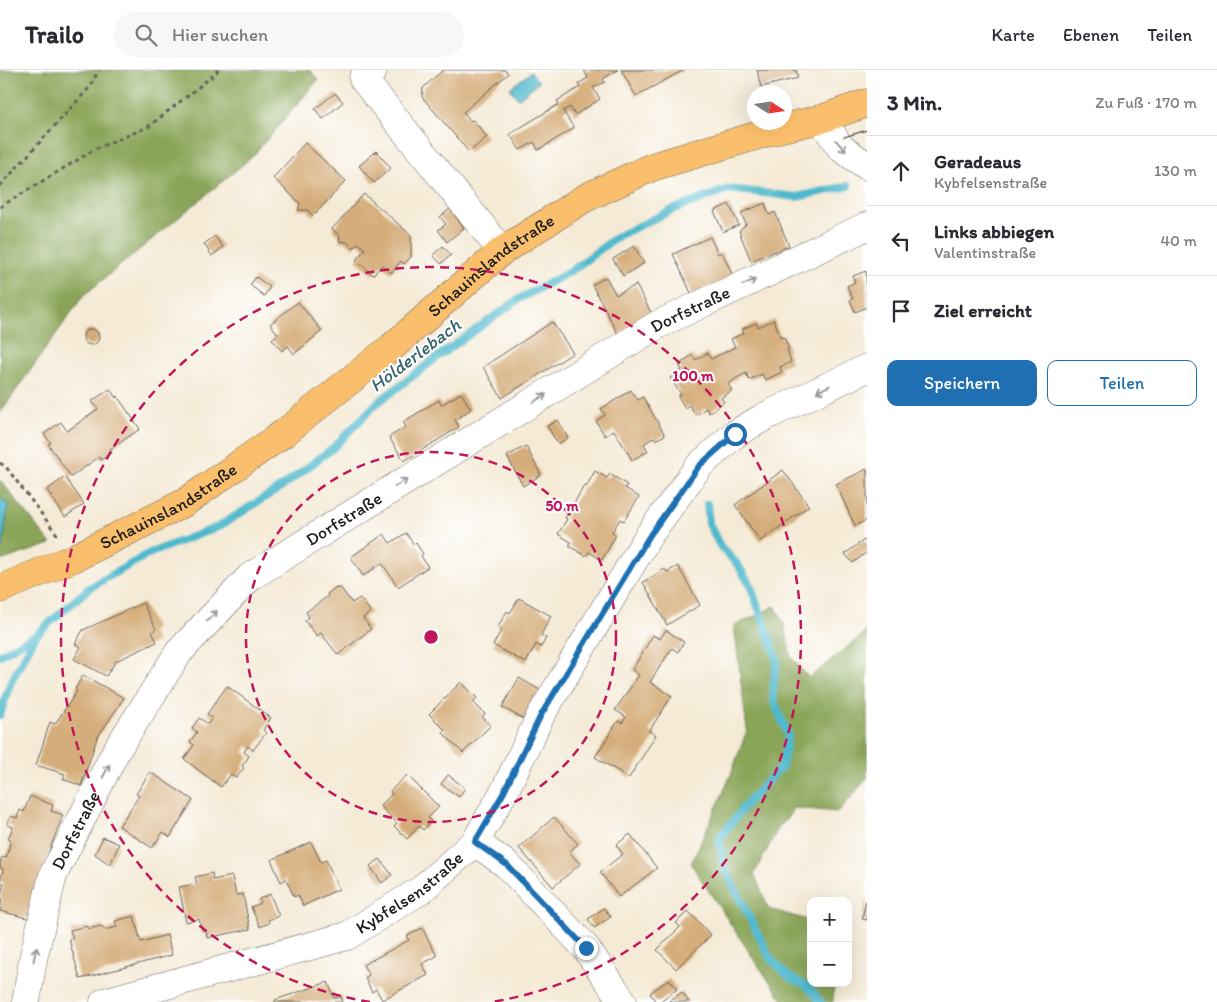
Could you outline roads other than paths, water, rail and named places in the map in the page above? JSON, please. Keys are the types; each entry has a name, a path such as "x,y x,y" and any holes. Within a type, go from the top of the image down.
{"main road":[{"name":"Schauinslandstraße","path":"0,589 74,558 184,503 284,433 392,347 502,251 585,198 652,167 782,128 821,119 867,103"}],"street":[{"path":"373,70 363,79 502,251"},
{"path":"821,119 841,148 867,166"},
{"name":"Dorfstraße","path":"26,1002 33,959 53,875 116,752 179,652 250,577 657,325 867,226"},
{"name":"Kybfelsenstraße","path":"104,1002 347,936 421,890 475,842 504,792 541,715 650,535 699,466 735,434 764,417 867,368"},
{"path":"475,842 507,865 586,948 623,1002"}],"water":[{"path":"531,72 539,82 518,99 510,88"},
{"path":"0,498 8,504 3,546 0,547"}],"waterway":[{"name":"Hölderlebach","path":"0,655 36,635 89,588 150,553 218,527 283,486 333,448 376,404 439,356 519,299 571,271 618,236 672,210 728,189 797,197 848,186"},
{"path":"707,504 709,524 720,546 738,565 750,585 773,647 777,661 773,699 788,735 782,766 746,804 719,839 724,867 770,958 789,977 807,986 821,1002"},
{"path":"0,715 10,684 36,635"}],"tram line":[{"path":"844,137 867,130"}]}
